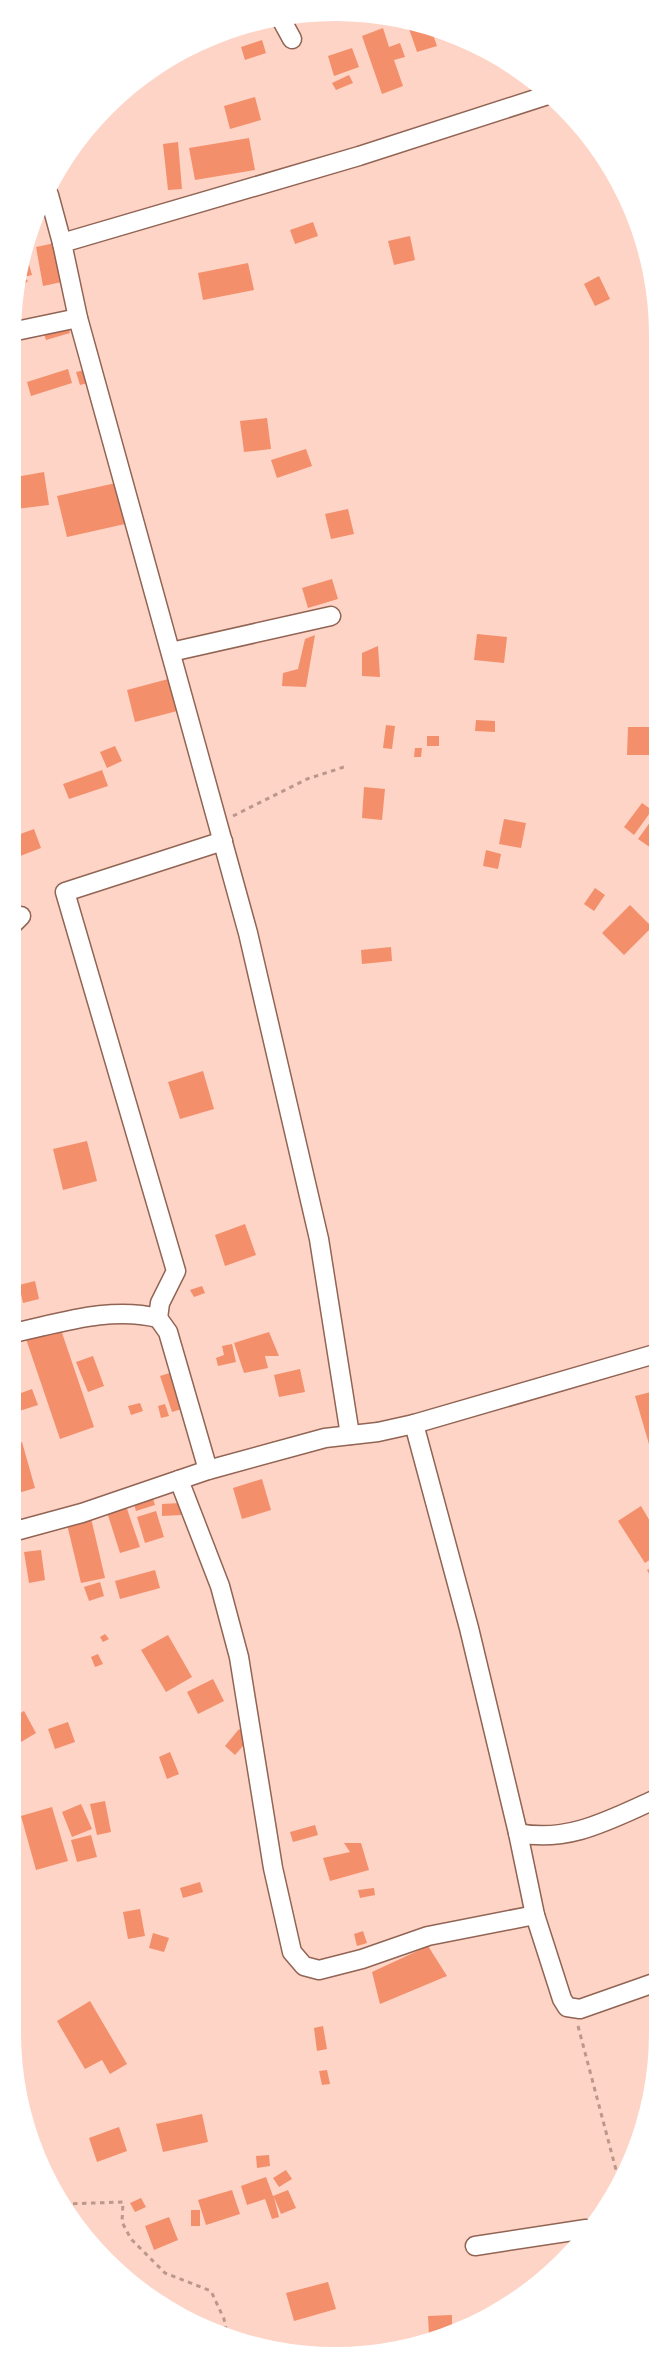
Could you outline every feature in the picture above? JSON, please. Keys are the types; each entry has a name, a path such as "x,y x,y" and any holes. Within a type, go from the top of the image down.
{"street":[{"path":"285,25 292,39"},
{"path":"62,243 359,156 540,98"},
{"path":"51,201 78,318 248,933 319,1239 350,1435"},
{"path":"21,330 78,318"},
{"path":"171,652 331,616"},
{"path":"158,1318 160,1303 176,1271 65,892 223,841"},
{"path":"21,1331 100,1314 143,1314 158,1318 168,1332 208,1470"},
{"path":"21,1530 82,1513 208,1470 325,1438 378,1432 414,1424 649,1356"},
{"path":"414,1424 469,1628 518,1833 535,1915 562,1999 567,2007 580,2009 649,1985"},
{"path":"178,1480 220,1586 239,1657 273,1868 292,1952 304,1966 318,1970 362,1959 428,1936 535,1915"},
{"path":"518,1833 551,1836 579,1831 649,1802"},
{"path":"475,2246 579,2230"}],"path":[{"path":"218,823 294,785 344,767"},
{"path":"573,2009 617,2173"},
{"path":"72,2204 123,2202 122,2223 131,2239 165,2273 211,2291 226,2327"}],"building":[{"path":"383,28 389,47 400,43 405,57 394,60 403,86 382,94 362,36"},
{"path":"410,30 434,37 437,46 417,52"},
{"path":"262,40 266,53 245,60 241,47"},
{"path":"352,48 359,67 334,76 328,56"},
{"path":"349,75 353,83 336,90 332,83"},
{"path":"255,97 261,120 230,129 224,106"},
{"path":"249,138 255,170 195,180 189,148"},
{"path":"178,142 182,189 168,190 163,144"},
{"path":"313,222 318,236 295,244 290,230"},
{"path":"410,236 415,260 394,265 388,241"},
{"path":"55,243 62,282 43,286 36,247"},
{"path":"248,263 254,290 203,300 198,273"},
{"path":"29,265 32,275 27,276"},
{"path":"599,276 610,299 595,306 584,284"},
{"path":"68,325 70,333 46,340 43,331"},
{"path":"68,369 72,383 31,396 27,382"},
{"path":"89,369 92,382 80,385 76,372"},
{"path":"267,418 271,449 244,452 240,421"},
{"path":"306,449 312,466 277,478 271,460"},
{"path":"44,472 49,505 21,508 21,476"},
{"path":"116,483 125,524 67,537 57,496"},
{"path":"348,509 354,534 331,539 325,514"},
{"path":"332,579 338,599 308,608 302,588"},
{"path":"477,634 507,637 504,663 474,660"},
{"path":"315,635 306,687 282,686 283,673 298,669 305,639"},
{"path":"378,646 380,677 362,676 362,653"},
{"path":"172,678 181,710 135,722 127,690"},
{"path":"476,720 495,721 495,732 475,731"},
{"path":"386,725 395,726 392,749 383,748"},
{"path":"628,727 649,727 649,755 627,755"},
{"path":"427,736 439,736 439,746 427,746"},
{"path":"115,746 122,761 107,768 100,752"},
{"path":"415,748 422,748 421,757 414,757"},
{"path":"102,770 108,786 69,799 63,784"},
{"path":"364,787 385,789 382,820 362,818"},
{"path":"642,803 649,808 649,814 634,835 624,827"},
{"path":"504,819 526,823 521,848 499,844"},
{"path":"649,824 649,847 638,839"},
{"path":"34,829 41,848 21,856 21,834"},
{"path":"486,850 501,854 498,869 483,866"},
{"path":"595,888 605,895 594,911 584,904"},
{"path":"630,905 649,924 649,930 624,955 602,933"},
{"path":"391,947 392,961 362,964 361,950"},
{"path":"203,1071 214,1109 180,1119 168,1082"},
{"path":"87,1141 97,1181 63,1190 53,1149"},
{"path":"245,1224 256,1255 225,1266 215,1235"},
{"path":"35,1281 39,1299 23,1303 21,1284"},
{"path":"202,1286 205,1293 194,1297 190,1290"},
{"path":"59,1324 94,1427 60,1439 25,1336"},
{"path":"269,1332 279,1356 265,1356 268,1368 244,1373 234,1343"},
{"path":"232,1344 236,1362 218,1366 216,1358 224,1355 222,1346"},
{"path":"93,1356 104,1386 88,1392 76,1362"},
{"path":"300,1369 305,1392 279,1397 274,1375"},
{"path":"176,1371 188,1407 172,1412 160,1376"},
{"path":"32,1389 38,1405 21,1410 21,1393"},
{"path":"649,1392 649,1444 635,1396"},
{"path":"140,1403 143,1411 131,1415 128,1406"},
{"path":"165,1404 169,1416 161,1418 158,1406"},
{"path":"21,1442 35,1488 21,1492"},
{"path":"262,1479 271,1510 242,1519 233,1488"},
{"path":"151,1492 155,1505 136,1511 132,1497"},
{"path":"180,1503 181,1515 162,1516 162,1504"},
{"path":"126,1506 140,1547 120,1553 107,1512"},
{"path":"641,1506 649,1520 649,1560 645,1563 618,1521"},
{"path":"156,1511 164,1537 145,1543 137,1517"},
{"path":"90,1514 105,1578 81,1583 66,1520"},
{"path":"41,1550 45,1580 29,1583 24,1552"},
{"path":"155,1570 160,1588 120,1599 115,1581"},
{"path":"100,1582 104,1596 89,1601 84,1587"},
{"path":"105,1634 109,1639 103,1642 100,1637"},
{"path":"168,1635 192,1677 166,1692 141,1650"},
{"path":"98,1654 103,1664 95,1667 91,1657"},
{"path":"213,1679 224,1701 198,1714 187,1692"},
{"path":"24,1711 36,1733 21,1742 21,1713"},
{"path":"68,1722 75,1742 55,1749 48,1729"},
{"path":"239,1729 250,1738 235,1755 225,1746"},
{"path":"170,1752 179,1774 167,1779 159,1757"},
{"path":"105,1801 111,1832 97,1835 90,1804"},
{"path":"81,1804 92,1829 72,1837 62,1812"},
{"path":"52,1807 68,1861 36,1870 21,1816"},
{"path":"315,1825 318,1835 293,1842 290,1832"},
{"path":"91,1835 97,1857 77,1862 71,1840"},
{"path":"344,1843 361,1843 369,1870 330,1881 323,1858 350,1852"},
{"path":"200,1882 203,1892 183,1898 180,1888"},
{"path":"374,1888 375,1895 360,1898 358,1890"},
{"path":"140,1909 145,1936 128,1939 123,1912"},
{"path":"363,1931 367,1943 357,1946 354,1934"},
{"path":"153,1933 169,1938 164,1952 149,1948"},
{"path":"428,1946 447,1976 380,2004 372,1972"},
{"path":"90,2001 127,2064 110,2074 102,2060 85,2069 57,2021"},
{"path":"323,2026 327,2049 317,2051 314,2028"},
{"path":"327,2070 330,2084 322,2085 319,2071"},
{"path":"202,2114 208,2142 163,2152 156,2124"},
{"path":"119,2127 127,2151 97,2162 89,2138"},
{"path":"269,2155 270,2166 257,2168 256,2156"},
{"path":"286,2170 292,2179 279,2187 273,2178"},
{"path":"266,2177 273,2196 288,2190 296,2208 281,2214 274,2197 279,2217 272,2219 265,2199 247,2205 241,2186"},
{"path":"232,2190 240,2214 206,2225 198,2200"},
{"path":"141,2198 146,2207 135,2212 130,2203"},
{"path":"191,2210 200,2210 200,2226 191,2226"},
{"path":"169,2217 178,2240 154,2250 145,2226"},
{"path":"328,2282 336,2309 294,2321 286,2293"},
{"path":"452,2315 452,2324 429,2332 428,2316"}]}
